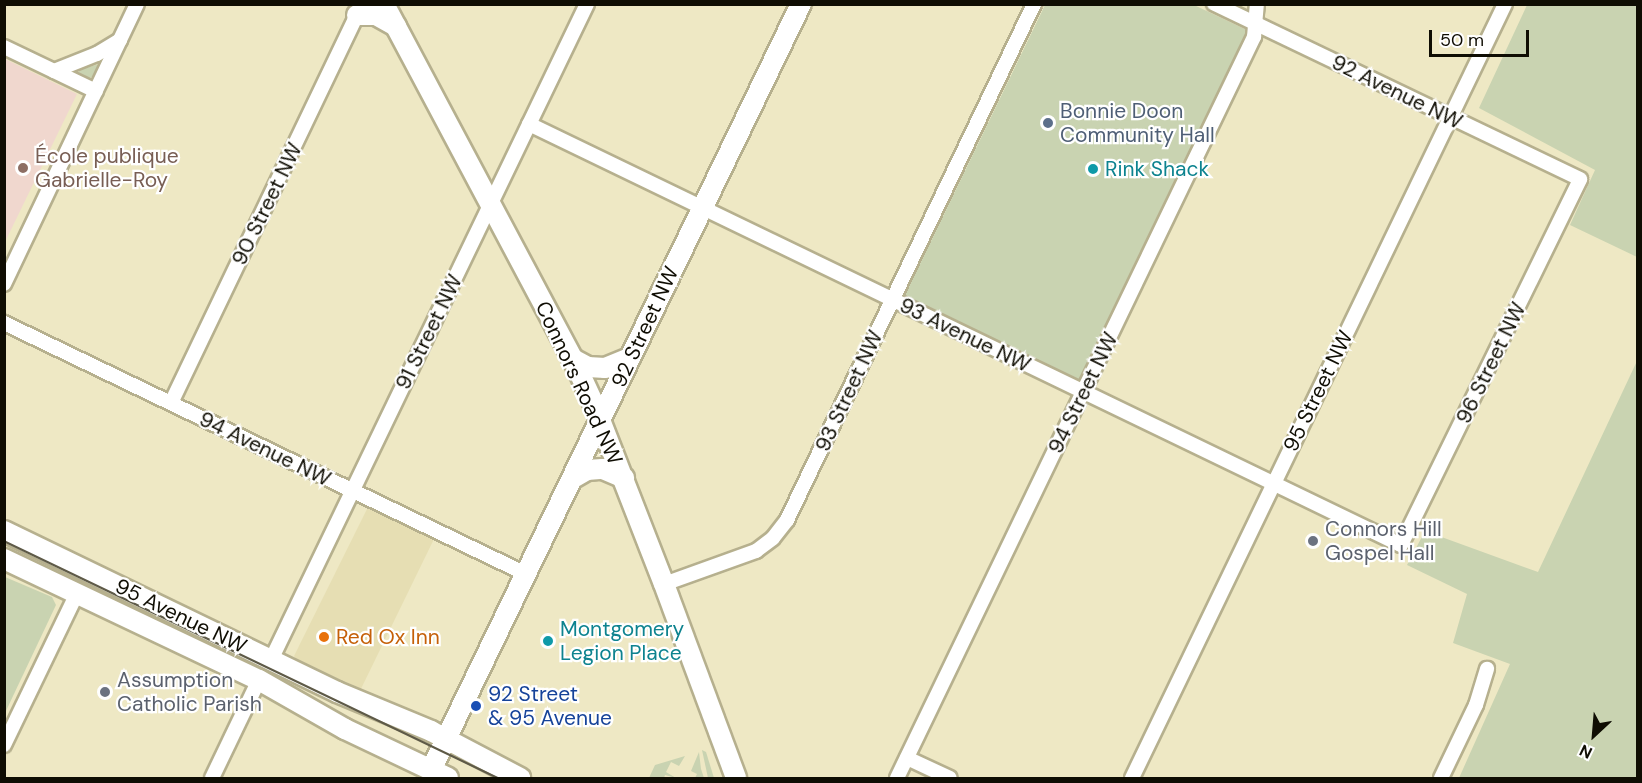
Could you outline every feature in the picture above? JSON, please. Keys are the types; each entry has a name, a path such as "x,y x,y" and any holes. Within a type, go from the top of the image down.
{"street":[{"path":"4,284 137,4"},
{"name":"Connors Road NW","path":"384,4 573,359 624,478 736,778"},
{"name":"91 Street NW","path":"272,660 587,4"},
{"name":"92 Street NW","path":"435,776 445,740 801,4"},
{"name":"93 Street NW","path":"664,584 746,556 765,545 780,529 1034,4"},
{"name":"92 Avenue NW","path":"1214,4 1580,179"},
{"name":"94 Street NW","path":"897,778 1254,37 1257,4"},
{"name":"95 Street NW","path":"1132,778 1505,4"},
{"path":"360,10 376,15 396,26"},
{"name":"90 Street NW","path":"171,403 360,10"},
{"path":"54,71 97,54 120,40"},
{"path":"4,47 96,91"},
{"name":"93 Avenue NW","path":"528,124 1401,545"},
{"name":"96 Street NW","path":"1401,545 1580,179"},
{"name":"94 Avenue NW","path":"4,323 526,574"},
{"path":"573,359 588,367 605,368 630,358"},
{"path":"573,478 587,470 603,469 624,478"},
{"name":"95 Avenue NW","path":"4,531 337,692 405,719 520,778"},
{"name":"95 Avenue NW","path":"4,559 259,680 345,729 435,776"},
{"path":"4,745 77,593"},
{"path":"1440,778 1476,705 1487,669"},
{"path":"212,778 259,680"},
{"path":"907,758 950,778"}],"shaded area":[{"name":"École publique Gabrielle-Roy","path":"5,59 77,94 5,242"},
{"path":"368,507 434,539 357,697 302,671 294,656"}],"green space":[{"path":"1045,5 1194,5 1249,31 1080,382 904,297"},
{"path":"1527,5 1637,5 1637,257 1570,225 1595,170 1479,108"},
{"path":"99,64 94,76 90,78 79,73 79,70"},
{"path":"1637,361 1637,778 1459,778 1510,664 1453,643 1467,594 1407,565 1425,531 1538,572"},
{"path":"5,577 52,597 56,605 5,713"},
{"path":"702,750 706,752 714,778 708,778"},
{"path":"699,752 704,778 695,778 697,774 691,771"},
{"path":"685,756 679,766 671,762 666,772 676,778 665,775 664,778 649,778 655,765"}],"tram line":[{"path":"4,541 498,778"}],"place":[{"name":"Bonnie Doon Community Hall","path":"1048,123"},
{"name":"École publique Gabrielle-Roy","path":"23,168"},
{"name":"Rink Shack","path":"1093,169"},
{"name":"Connors Hill Gospel Hall","path":"1313,541"},
{"name":"Red Ox Inn","path":"324,637"},
{"name":"Montgomery Legion Place","path":"548,641"},
{"name":"Assumption Catholic Parish","path":"105,692"},
{"name":"92 Street & 95 Avenue","path":"476,706"}]}
